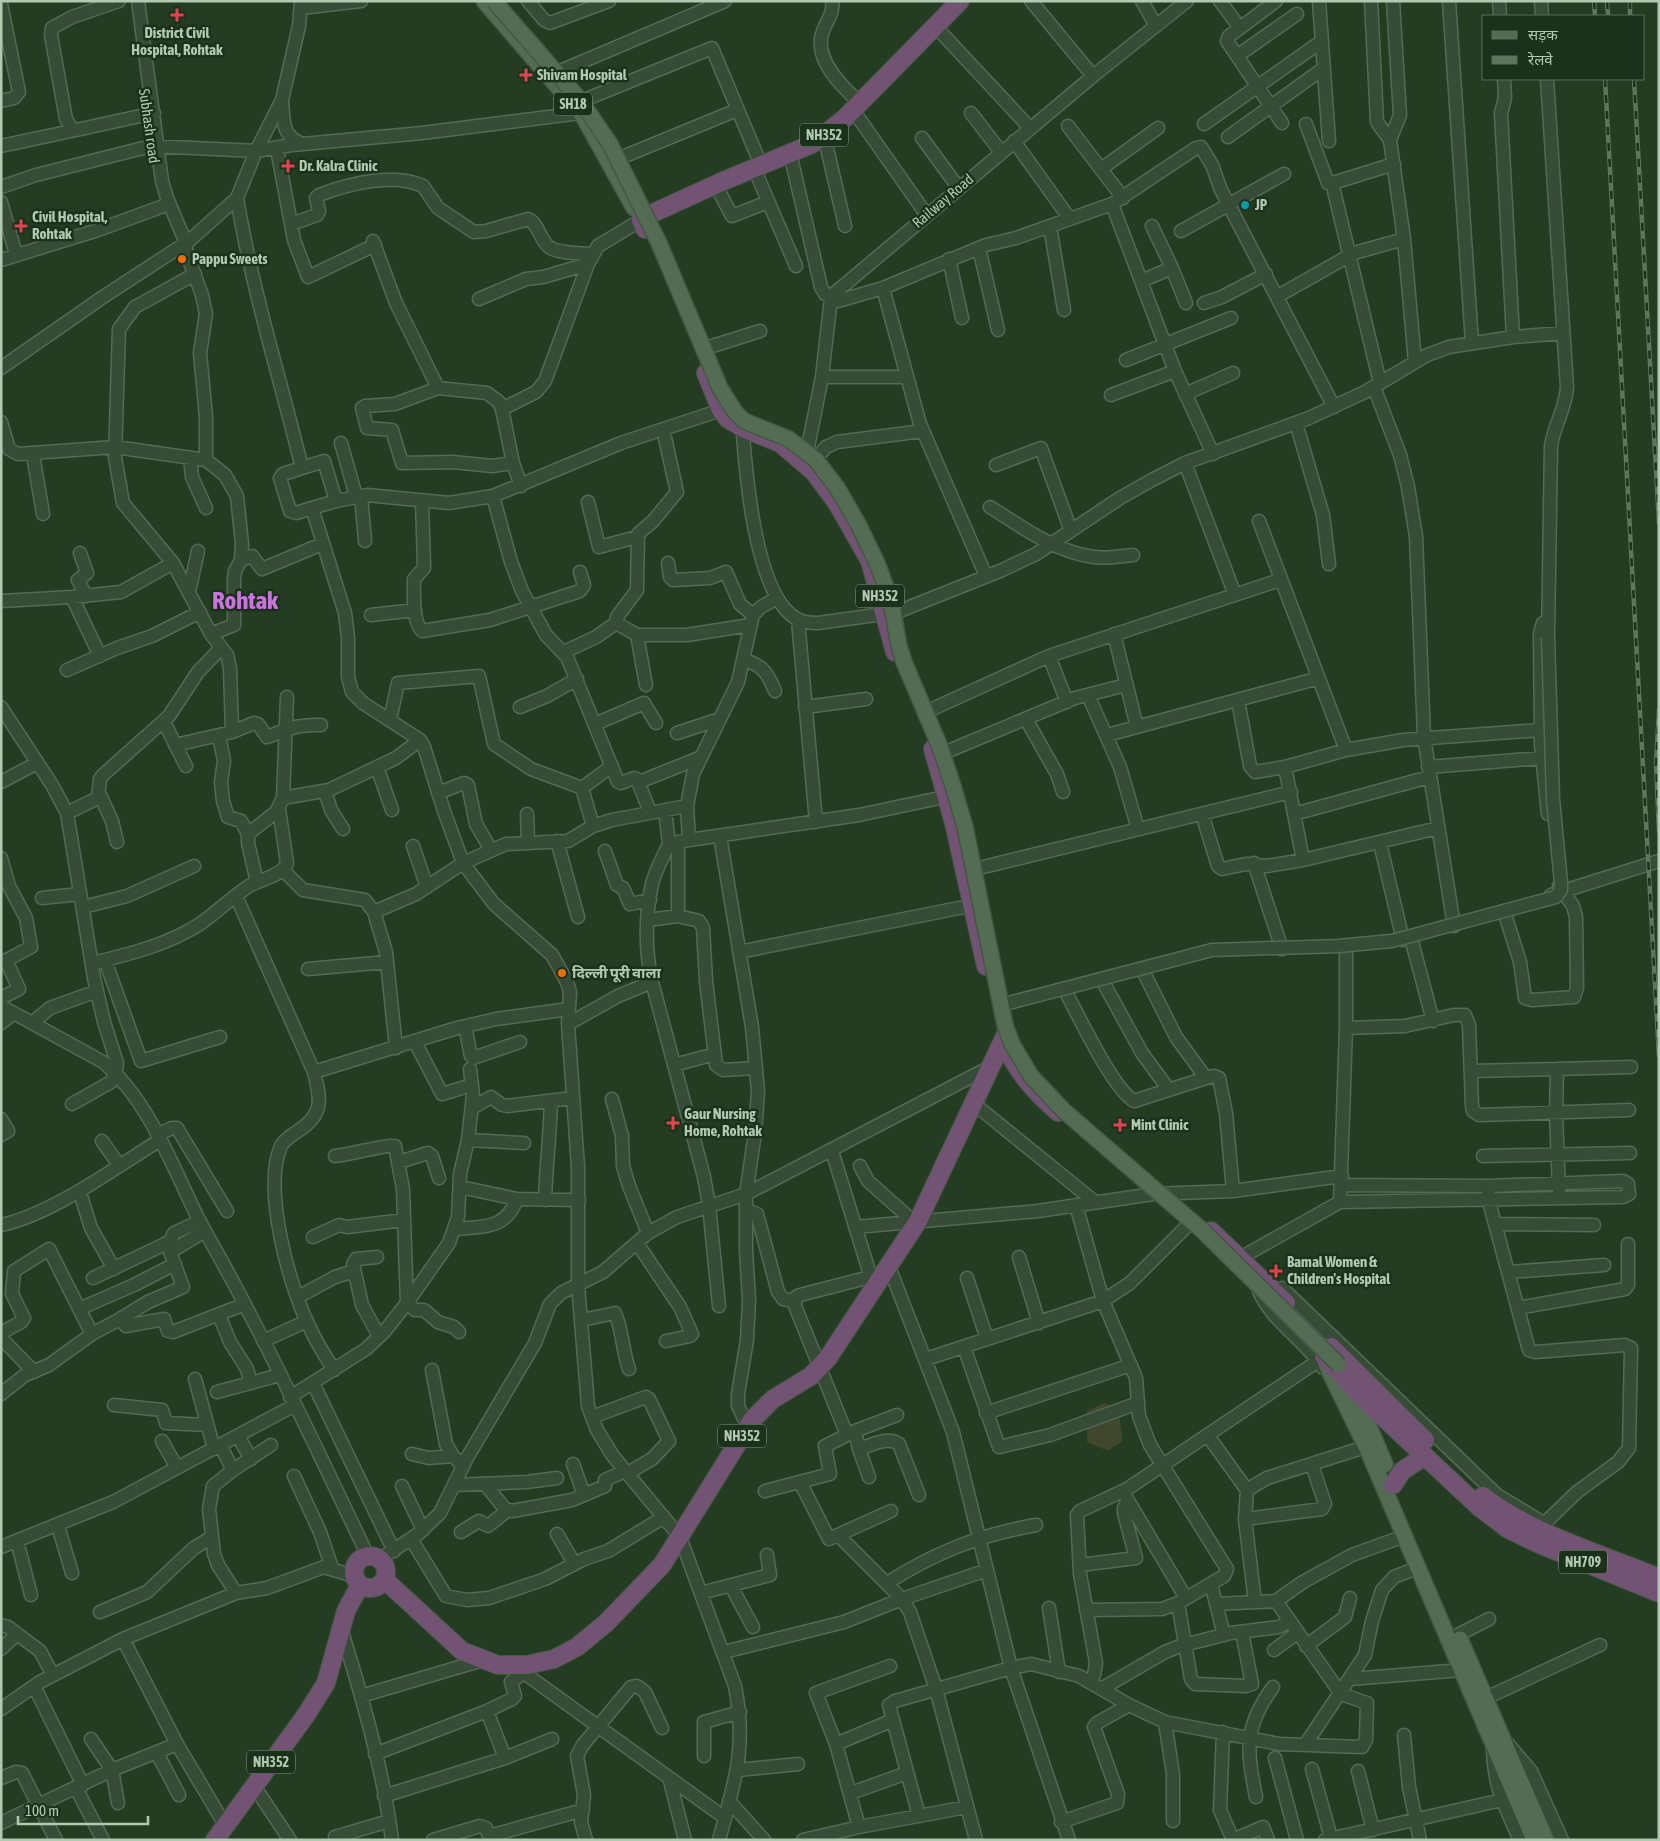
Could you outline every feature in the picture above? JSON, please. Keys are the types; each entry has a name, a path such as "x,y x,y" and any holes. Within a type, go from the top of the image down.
{"highway":[{"name":"NH352","path":"384,1580 462,1651 498,1665 518,1669 554,1659 577,1647 606,1624 662,1565 748,1427 773,1399 811,1376 828,1358 872,1282 888,1264 916,1221 1006,1033 953,795 946,752 928,711 870,561 837,503 814,472 808,458 742,422 728,419 721,410 646,217 715,184 812,144 857,107 960,1"},
{"path":"646,217 706,348 729,407 742,422"},
{"name":"NH352","path":"890,614 895,654 953,795 975,869 977,905"},
{"name":"NH709","path":"1006,1033 1041,1083 1160,1193 1239,1258 1359,1393 1484,1497 1511,1523 1539,1544 1659,1593"},
{"name":"NH709","path":"1160,1193 1188,1225 1239,1258 1259,1291 1319,1356 1478,1506 1511,1523 1544,1531 1659,1578"},
{"path":"1393,1484 1402,1471 1426,1456"},
{"name":"NH352","path":"221,1835 326,1683 341,1626 357,1580 355,1567 360,1559 381,1555"},
{"path":"357,1580 372,1589 384,1580 386,1568 381,1555"}],"main road":[{"name":"SH18","path":"484,1 586,108 646,217"},
{"name":"SH18","path":"496,1 558,72 586,108 620,158 646,217"},
{"path":"496,1 580,100 610,144 658,243 720,388 734,412 744,421 789,439 816,460 838,489 858,524 877,563 891,600 904,662 940,747 953,786 964,827 1000,1006 1005,1025 1020,1060 1045,1093 1203,1231 1341,1367 1359,1393 1393,1484 1486,1698 1513,1792 1534,1840"},
{"path":"1319,1356 1359,1393 1430,1596 1462,1670 1498,1741"},
{"path":"1513,1792 1546,1840"}],"street":[{"path":"76,130 69,126 62,105 52,28 72,17 119,1"},
{"name":"Subhash road","path":"131,1 145,76"},
{"name":"Subhash road","path":"138,1 150,114 166,205 185,242 206,314 200,353 206,417 206,460"},
{"path":"1,368 185,242 211,223 237,198 256,151 282,100 301,4 361,1"},
{"path":"528,1 544,20 550,23 609,1"},
{"path":"558,72 725,1"},
{"path":"832,1 832,10 821,37 823,55 840,85 857,107 926,214"},
{"path":"1031,1 1093,76"},
{"path":"1142,1 1156,26"},
{"name":"Railway Road","path":"831,298 840,287 958,187 1187,1"},
{"path":"1220,1 1240,28"},
{"path":"1276,1 1229,36 1227,41 1282,123"},
{"path":"1319,1 1329,141"},
{"path":"1371,1 1377,122 1390,140 1394,164 1404,239 1416,362"},
{"path":"1390,140 1400,115 1392,1"},
{"path":"1449,1 1472,342"},
{"path":"1499,1 1500,15"},
{"path":"1541,1 1542,15"},
{"path":"1,4 19,92 14,98 1,101"},
{"path":"1237,56 1297,14"},
{"path":"936,26 1030,128"},
{"path":"1204,124 1322,41"},
{"path":"1,187 36,175 155,146 256,151 302,144 422,133 586,108 712,48 737,110 768,202 796,266"},
{"path":"1228,137 1324,68"},
{"path":"1504,80 1505,98 1501,113 1513,337"},
{"path":"1000,1006 1212,950 1338,946 1392,941 1556,897 1561,886 1553,806 1548,637 1551,446 1554,429 1566,397 1564,333 1547,80"},
{"path":"282,100 287,133 292,139 302,144"},
{"path":"620,158 737,110"},
{"path":"971,113 1001,152"},
{"path":"1,146 150,114"},
{"path":"1306,124 1328,183 1394,164"},
{"path":"1068,126 1101,169 1117,201 1141,281 1164,345 1213,454"},
{"path":"1101,169 1158,128"},
{"path":"824,135 845,226"},
{"path":"922,138 958,187"},
{"path":"1014,141 1070,219"},
{"path":"790,153 821,287 831,298 838,301 883,288 949,259 1050,226 1117,201 1199,147 1203,149 1212,165 1229,204 1334,407"},
{"path":"277,148 296,247 308,277 374,243 396,303 438,388"},
{"path":"1181,232 1284,174"},
{"path":"291,224 317,215 319,211 316,198 322,194 378,180 402,182 423,186 438,208 474,232 486,231 528,219 532,220 543,240 552,248 590,259"},
{"path":"715,184 732,216 768,202"},
{"path":"1334,191 1377,385 1400,455 1408,487 1416,536 1424,737 1428,772 1454,926"},
{"path":"237,198 246,253 282,383 302,468"},
{"path":"1,202 16,254"},
{"path":"1,260 98,230 166,205"},
{"path":"502,409 536,392 545,381 590,259 598,246 646,217"},
{"path":"1050,226 1064,310"},
{"path":"1152,226 1186,303"},
{"path":"1278,296 1362,250 1404,239"},
{"path":"1,360 154,254 185,242"},
{"path":"979,248 998,330"},
{"path":"478,299 526,279 543,277 590,259"},
{"path":"949,259 962,318"},
{"path":"1141,281 1172,268"},
{"path":"195,274 135,307 119,328 115,447 120,494 123,503 173,563 210,634 227,655 230,668 232,732"},
{"path":"1204,303 1266,274"},
{"path":"883,288 923,431 986,576"},
{"path":"808,458 822,377 831,298"},
{"path":"1126,360 1231,318"},
{"path":"706,348 760,331"},
{"path":"742,422 754,530 765,570 777,598 798,620 818,624 890,614 986,576 1036,554 1120,498 1185,463 1296,423 1334,407 1416,362 1449,347 1513,337 1564,333"},
{"path":"1111,395 1175,371"},
{"path":"1185,394 1233,373"},
{"path":"822,377 907,377"},
{"path":"513,463 492,466 453,462 404,464 400,460 392,430 369,429 363,406 395,404 438,388 487,393 499,402 502,409 513,463 521,486"},
{"path":"336,501 326,462 283,474 280,481 290,511 296,513 358,496 449,503 493,496 621,443 721,410"},
{"path":"1,423 9,450 18,454 33,455 80,448 115,447 206,460 224,475 237,496 241,560 235,571 234,579 234,626 210,634"},
{"path":"1296,423 1323,515 1329,564"},
{"path":"564,652 596,637 616,623 617,617 637,590 637,538 640,531 653,521 677,492 663,429"},
{"path":"808,458 837,442 923,431"},
{"path":"341,444 358,496 365,541"},
{"path":"996,465 1041,448 1070,531"},
{"path":"33,455 43,514"},
{"path":"190,458 192,477 206,508"},
{"path":"1185,463 1235,595"},
{"path":"493,496 511,562 529,606 546,634 564,652 620,783 634,778 639,782 650,812"},
{"path":"422,502 424,568 414,579 415,610 418,627 424,631 474,624 582,590 584,585 580,572"},
{"path":"588,502 598,547 637,538"},
{"path":"990,507 1051,544 1095,558 1133,555"},
{"path":"312,508 345,613 350,686 363,703 420,740 463,863 494,904 552,955 567,982 571,1002 568,1024 579,1200 578,1285 582,1320 585,1386 592,1417 601,1436 626,1472 680,1537 735,1686 740,1712 738,1770 719,1840"},
{"path":"1259,522 1346,750"},
{"path":"241,560 252,556 262,569 322,544"},
{"path":"189,592 198,551"},
{"path":"80,553 86,572 78,580 86,596"},
{"path":"1,601 120,592 173,563"},
{"path":"668,563 670,577 673,580 710,578 726,572 743,609 752,620"},
{"path":"928,711 1049,656 1280,580"},
{"path":"72,597 100,656"},
{"path":"678,916 679,842 693,774 699,758 733,694 744,660 752,620 761,607 777,598"},
{"path":"371,615 415,610"},
{"path":"67,670 152,636 200,612"},
{"path":"1504,911 1520,962 1525,998 1528,1000 1569,999 1574,997 1577,988 1576,917 1573,906 1561,891 1554,864 1542,758 1540,633 1548,616"},
{"path":"616,623 637,635 686,636 752,620"},
{"path":"798,620 816,822"},
{"path":"1114,634 1137,727"},
{"path":"637,635 646,685"},
{"path":"117,842 112,821 100,794 100,782 103,775 164,722 198,672 221,648"},
{"path":"1049,656 1067,702"},
{"path":"744,660 760,665 775,691"},
{"path":"390,720 398,683 478,676 480,677 495,745 504,748 510,756 531,769 582,788"},
{"path":"1107,735 1319,678"},
{"path":"520,707 547,696 577,680"},
{"path":"946,752 1067,702 1126,685"},
{"path":"1088,695 1120,767 1138,829"},
{"path":"99,962 135,953 166,942 202,923 257,882 283,870 287,863 281,804 287,728 287,697"},
{"path":"806,707 866,699"},
{"path":"1238,700 1252,770 1260,772 1346,750 1424,737 1541,730"},
{"path":"595,724 644,703 656,723"},
{"path":"1,707 52,785 67,813 81,900 99,962 142,1061 220,1037"},
{"path":"677,733 720,719"},
{"path":"1026,720 1057,774 1063,792"},
{"path":"164,722 186,766"},
{"path":"175,745 219,736 257,723 267,737 301,724 321,725"},
{"path":"219,736 224,761 221,791 226,814 230,818 241,820 248,834 248,843 257,882"},
{"path":"248,834 281,804 325,791 396,758 420,740"},
{"path":"639,782 699,758"},
{"path":"1294,814 1428,772 1542,758"},
{"path":"1,782 37,763"},
{"path":"582,788 612,766"},
{"path":"377,767 392,810"},
{"path":"1285,767 1303,860"},
{"path":"438,792 464,783 468,785 476,824 491,850"},
{"path":"582,788 593,826"},
{"path":"325,791 331,810 343,829"},
{"path":"975,869 1291,792"},
{"path":"67,813 96,800 100,794"},
{"path":"719,1306 710,1205 652,982 647,945 652,884 679,842 859,815 953,795"},
{"path":"374,912 427,887 463,863 510,843 572,839 593,826 650,812 687,806"},
{"path":"665,810 679,842"},
{"path":"527,814 528,842"},
{"path":"1202,814 1220,869 1254,864 1267,866 1303,860 1438,828"},
{"path":"720,836 752,1027 758,1091 755,1133 746,1194 749,1300 747,1340 738,1394 738,1406 748,1427"},
{"path":"557,841 578,917"},
{"path":"1380,843 1407,939 1433,1021"},
{"path":"413,846 427,887"},
{"path":"604,851 617,885 623,888 630,904 650,900"},
{"path":"1,858 9,886 26,918 31,945 30,949 4,961 19,988 1,998"},
{"path":"1000,1006 1221,950 1346,948 1407,939 1504,911 1561,891 1659,861"},
{"path":"1254,864 1282,949"},
{"path":"42,898 81,900 128,896 194,866"},
{"path":"283,870 303,890 313,893 357,897 370,905 384,938 396,1048"},
{"path":"236,896 314,1072 320,1101 311,1121 282,1144 276,1166 278,1225 284,1252 306,1321 334,1370"},
{"path":"739,952 977,905"},
{"path":"648,920 678,916 697,920 703,928 706,981 716,1065 720,1069 756,1068"},
{"path":"1340,1202 1346,1028 1346,948"},
{"path":"72,1104 111,1082 116,1073 115,1058 97,990 99,962"},
{"path":"308,969 387,962"},
{"path":"1142,969 1176,1037 1206,1078"},
{"path":"1102,980 1142,1053 1169,1090"},
{"path":"568,1024 618,996 652,982"},
{"path":"1064,989 1116,1081 1130,1098 1134,1100 1217,1076 1221,1082 1226,1113 1233,1191"},
{"path":"32,1023 50,1008 97,990"},
{"path":"1,1006 78,1047 116,1073 159,1138 245,1304 292,1401 381,1555"},
{"path":"314,1072 465,1026 496,1019 569,1009"},
{"path":"1,1024 14,1013"},
{"path":"1346,1028 1405,1026 1461,1014 1465,1015 1469,1025 1472,1106 1476,1114 1556,1114 1629,1110"},
{"path":"465,1026 473,1058 520,1042"},
{"path":"415,1042 442,1094 472,1085"},
{"path":"674,1065 715,1054"},
{"path":"381,1555 411,1539 423,1530 440,1512 464,1466 535,1343 550,1304 561,1293 603,1272 648,1233 678,1217 746,1194 990,1067"},
{"path":"1471,1071 1631,1067"},
{"path":"1,1547 58,1526 113,1502 238,1436 292,1401 313,1383 366,1349 379,1336 408,1303 449,1243 456,1228 460,1174 468,1140 472,1108 470,1069"},
{"path":"1557,1069 1556,1114 1560,1198"},
{"path":"472,1108 491,1097 502,1106 551,1102 572,1098"},
{"path":"612,1099 622,1136 623,1166 648,1233"},
{"path":"544,1200 546,1168 550,1146 551,1102"},
{"path":"973,1103 1095,1202"},
{"path":"1,1119 8,1131 1,1135"},
{"path":"1,1225 36,1214 119,1165 172,1128 177,1128 227,1211"},
{"path":"468,1140 524,1143"},
{"path":"102,1141 119,1165"},
{"path":"335,1156 366,1152 392,1144 396,1148 404,1220 408,1303 415,1310 424,1310 438,1322 454,1327 459,1332"},
{"path":"794,1301 800,1296 872,1282 832,1150"},
{"path":"399,1162 428,1153 432,1156 439,1178"},
{"path":"1483,1156 1630,1153"},
{"path":"860,1166 868,1180 916,1221"},
{"path":"855,1227 1038,1211 1160,1193 1233,1191 1342,1180 1488,1192 1560,1198 1626,1197 1629,1194 1628,1184 1623,1181 1558,1183 1488,1192 1340,1202 1239,1258 1497,1495 1540,1521 1546,1522 1576,1492 1618,1462 1629,1448 1631,1352 1629,1346 1626,1345 1531,1352 1527,1347 1488,1192"},
{"path":"460,1187 517,1199 579,1200"},
{"path":"82,1199 95,1236 114,1268"},
{"path":"456,1228 492,1226 512,1212 517,1199"},
{"path":"1076,1205 1104,1301 1131,1364 1139,1390 1138,1403 1143,1428 1161,1466 1224,1564 1226,1574 1182,1600 1153,1610 1086,1610"},
{"path":"746,1210 757,1214 778,1292 783,1299 794,1301"},
{"path":"313,1237 339,1225 347,1227 404,1220"},
{"path":"1496,1224 1594,1225"},
{"path":"926,1359 1104,1301 1130,1283 1188,1225"},
{"path":"1,1394 25,1375 62,1358 92,1334 148,1302 183,1287 171,1251 203,1226"},
{"path":"93,1278 167,1243 174,1233 203,1226"},
{"path":"637,1243 680,1306 692,1334 666,1341"},
{"path":"1518,1308 1625,1290 1628,1285 1628,1244"},
{"path":"1,1333 21,1322 24,1318 12,1294 14,1271 49,1249 92,1334"},
{"path":"377,1257 354,1260 354,1271 362,1306 379,1336"},
{"path":"1019,1257 1039,1323"},
{"path":"79,1309 134,1286 175,1264"},
{"path":"888,1264 953,1432 1011,1668 1061,1822 1069,1840"},
{"path":"1509,1272 1604,1265"},
{"path":"298,1297 335,1277 354,1271"},
{"path":"967,1278 987,1339"},
{"path":"794,1301 820,1366 859,1449 869,1477"},
{"path":"120,1319 126,1326 164,1319 170,1332 245,1304"},
{"path":"582,1320 615,1313 622,1333 621,1346 629,1369"},
{"path":"219,1315 230,1342 246,1369 251,1383"},
{"path":"263,1342 306,1321"},
{"path":"1,1338 34,1372"},
{"path":"964,1347 996,1442 1002,1447 1050,1435 1138,1403"},
{"path":"1096,1685 1094,1675 1096,1663 1080,1565 1077,1515 1080,1511 1125,1496 1161,1466 1208,1436 1319,1356 1362,1448 1399,1538 1430,1596"},
{"path":"986,1413 1131,1364"},
{"path":"432,1370 444,1437 453,1456 464,1466"},
{"path":"217,1392 280,1375"},
{"path":"195,1379 207,1425 217,1447 233,1470"},
{"path":"313,1383 381,1555"},
{"path":"461,1532 478,1521 488,1526 508,1510 565,1502 605,1486 605,1480 652,1459 669,1441 649,1398 646,1397 592,1417"},
{"path":"114,1405 162,1410 166,1424 207,1425"},
{"path":"765,1491 830,1474 825,1446 897,1414"},
{"path":"238,1436 251,1459"},
{"path":"1208,1436 1246,1490 1245,1519 1255,1602"},
{"path":"859,1449 885,1440 895,1441 899,1444 919,1495"},
{"path":"162,1441 177,1468"},
{"path":"236,1593 218,1565 212,1537 209,1498 213,1486 233,1470 271,1446"},
{"path":"1246,1490 1267,1478 1362,1448"},
{"path":"412,1454 429,1458 453,1456"},
{"path":"573,1464 584,1495"},
{"path":"1245,1519 1322,1509 1325,1504 1312,1465"},
{"path":"294,1476 320,1532 332,1568"},
{"path":"454,1485 527,1482 557,1478"},
{"path":"800,1482 828,1538 831,1539 891,1510"},
{"path":"485,1484 508,1510"},
{"path":"402,1486 423,1530"},
{"path":"1080,1565 1136,1558 1124,1513 1125,1496"},
{"path":"1125,1496 1182,1600 1192,1679 1195,1684 1249,1686 1252,1682 1242,1632"},
{"path":"411,1539 450,1598 459,1597 468,1600 495,1596 552,1576 574,1563 608,1551 664,1517"},
{"path":"887,1583 937,1553 979,1537 1036,1525"},
{"path":"58,1526 72,1573"},
{"path":"556,1534 574,1563"},
{"path":"839,1536 902,1599 910,1612 936,1689 976,1840"},
{"path":"100,1612 147,1592 194,1548 212,1537"},
{"path":"1216,1604 1276,1601 1303,1582 1352,1556 1399,1538"},
{"path":"17,1541 31,1595"},
{"path":"702,1593 770,1575 767,1555"},
{"path":"1,1708 53,1674 123,1639 236,1593 267,1588 316,1570 332,1568 357,1580"},
{"path":"1305,1746 1365,1655 1372,1621 1382,1590 1394,1577 1414,1569"},
{"path":"724,1652 844,1622 902,1599 987,1570"},
{"path":"1211,1584 1224,1635"},
{"path":"731,1586 753,1627"},
{"path":"1306,1646 1345,1617 1350,1598"},
{"path":"919,1816 889,1705 892,1702 936,1689 1031,1664 1096,1685 1129,1705 1165,1722 1248,1738 1305,1746 1359,1748 1364,1745 1369,1709 1367,1704 1341,1694 1276,1601"},
{"path":"1050,1608 1059,1672"},
{"path":"1458,1635 1489,1619"},
{"path":"1096,1685 1165,1652 1187,1644 1224,1635 1279,1627 1290,1621"},
{"path":"1,1625 40,1651 53,1674"},
{"path":"341,1626 361,1696 392,1840"},
{"path":"1274,1650 1297,1633"},
{"path":"1,1649 17,1634"},
{"path":"123,1639 221,1835"},
{"path":"1486,1698 1600,1645"},
{"path":"361,1696 483,1660"},
{"path":"859,1827 851,1792 836,1744 816,1693 890,1666"},
{"path":"374,1754 487,1712 514,1698 511,1682 518,1669 670,1781 725,1818"},
{"path":"1350,1679 1462,1670"},
{"path":"34,1686 103,1840"},
{"path":"586,1840 581,1822 584,1795 577,1756 582,1746 628,1689 637,1686 645,1692 662,1728"},
{"path":"1256,1797 1248,1738 1263,1700 1273,1687"},
{"path":"1061,1822 1117,1803 1118,1794 1094,1727 1097,1723 1129,1705"},
{"path":"487,1712 506,1758"},
{"path":"704,1756 704,1722 740,1712"},
{"path":"836,1744 893,1720"},
{"path":"1165,1722 1173,1774 1173,1821"},
{"path":"1223,1732 1220,1810 1233,1840 1264,1827 1268,1840"},
{"path":"1404,1735 1409,1787 1420,1840"},
{"path":"91,1739 112,1770 118,1803"},
{"path":"384,1796 506,1758 552,1739"},
{"path":"1498,1741 1531,1771 1562,1840"},
{"path":"1,1823 39,1807 112,1770 177,1744"},
{"path":"157,1753 179,1795"},
{"path":"1274,1758 1297,1840"},
{"path":"738,1770 798,1764"},
{"path":"1312,1769 1328,1839 1416,1820 1513,1792 1520,1840"},
{"path":"1,1778 20,1771 56,1840"},
{"path":"1358,1771 1373,1830"},
{"path":"851,1792 907,1773"},
{"path":"670,1781 685,1840"},
{"path":"254,1786 290,1840"},
{"path":"729,1801 764,1840"},
{"path":"803,1840 859,1827 967,1807"},
{"path":"433,1840 480,1826 486,1828 489,1838 583,1810"},
{"path":"335,1837 389,1821"}],"green space":[{"path":"1104,1403 1118,1408 1123,1441 1108,1451 1087,1442 1087,1411"}],"railway":[{"path":"1594,1 1595,15"},
{"path":"1607,1 1608,15"},
{"path":"1630,1 1630,15"},
{"path":"1605,80 1659,1056"},
{"path":"1634,80 1659,523"},
{"path":"1659,710 1656,764 1659,831"}],"place":[{"name":"District Civil Hospital, Rohtak","path":"177,15"},
{"name":"Shivam Hospital","path":"526,75"},
{"name":"Dr. Kalra Clinic","path":"288,166"},
{"name":"JP","path":"1245,205"},
{"name":"Civil Hospital, Rohtak","path":"21,226"},
{"name":"Pappu Sweets","path":"182,259"},
{"name":"दिल्ली पूरी वाला","path":"562,973"},
{"name":"Gaur Nursing Home, Rohtak","path":"673,1123"},
{"name":"Mint Clinic","path":"1120,1125"},
{"name":"Bamal Women & Children's Hospital","path":"1276,1271"}],"district":[{"name":"Rohtak","path":"245,600"}]}
